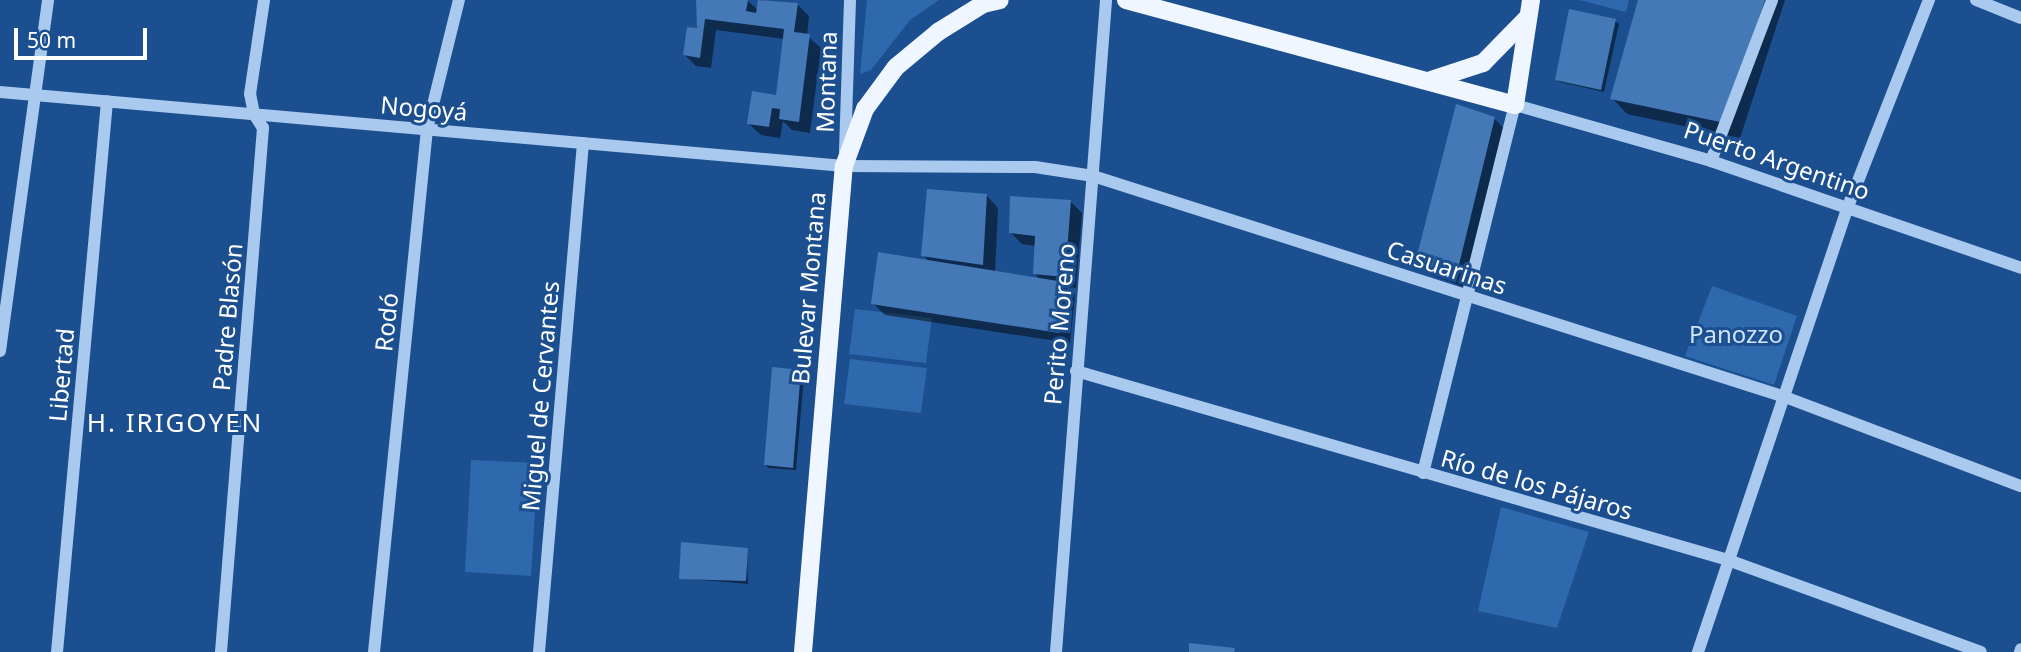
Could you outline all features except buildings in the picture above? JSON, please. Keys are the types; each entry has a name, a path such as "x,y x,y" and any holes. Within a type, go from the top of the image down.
{"main road":[{"path":"1126,0 1515,105 1530,9"},
{"name":"Bulevar Montana","path":"803,652 844,166 865,109 881,84 938,32 989,1"},
{"path":"1485,95 1480,76 1490,57 1530,9"},
{"path":"1430,80 1490,57 1522,60"}],"street":[{"path":"0,351 3,300 48,0"},
{"name":"Padre Blasón","path":"221,652 263,128 254,114 250,94 264,0"},
{"name":"Rodó","path":"374,652 427,129 459,0"},
{"name":"Montana","path":"844,166 850,0"},
{"name":"Perito Moreno","path":"1056,652 1106,0"},
{"path":"1711,161 1773,0"},
{"path":"1698,652 1847,209 1929,0"},
{"path":"1976,0 2021,18"},
{"name":"Nogoyá","path":"0,92 844,166"},
{"name":"Libertad","path":"57,652 107,101"},
{"path":"1423,473 1515,105"},
{"name":"Puerto Argentino","path":"1515,105 1711,161 2021,268"},
{"name":"Miguel de Cervantes","path":"539,652 583,143"},
{"name":"Casuarinas","path":"844,166 1035,167 1093,176 1785,397 2021,486"},
{"name":"Río de los Pájaros","path":"1076,371 1728,560 1981,652"}],"green space":[{"path":"867,0 939,0 910,20 871,70 860,74"},
{"path":"1579,0 1629,0 1626,12"},
{"name":"Panozzo","path":"1712,286 1797,316 1774,385 1685,356"},
{"path":"855,309 932,318 926,363 849,354"},
{"path":"850,359 927,368 921,413 844,404"},
{"path":"471,460 538,463 531,576 465,572"},
{"path":"1501,507 1589,532 1557,628 1478,611"}],"district":[{"name":"H. IRIGOYEN","path":"175,423"}]}
